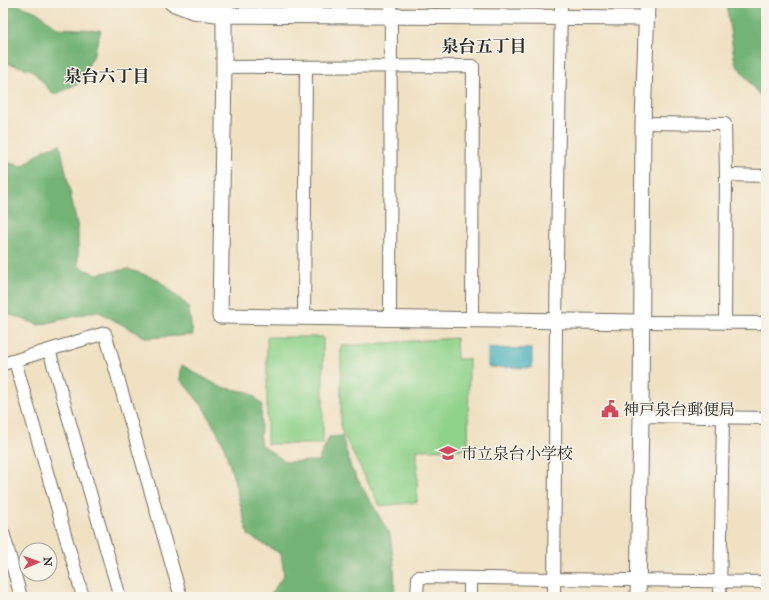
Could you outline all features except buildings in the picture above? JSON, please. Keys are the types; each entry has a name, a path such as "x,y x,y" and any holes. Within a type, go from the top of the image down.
{"street":[{"path":"172,3 193,11 224,9 561,10 647,18"},
{"path":"638,597 643,123 647,3"},
{"path":"224,9 220,316 766,323"},
{"path":"390,9 390,318"},
{"path":"554,597 556,320 561,10"},
{"path":"224,67 473,66 472,319"},
{"path":"304,317 306,67"},
{"path":"643,123 725,124 725,323"},
{"path":"726,175 766,176"},
{"path":"3,364 104,333 181,597"},
{"path":"48,350 120,597"},
{"path":"15,361 83,597"},
{"path":"641,416 766,418"},
{"path":"720,597 723,417"},
{"path":"3,532 21,597"},
{"path":"417,597 418,577 766,582"},
{"path":"470,578 470,597"}],"green space":[{"path":"3,3 13,3 37,12 57,28 101,30 93,57 77,84 54,95 32,70 3,62"},
{"path":"726,3 766,3 766,104 735,63"},
{"path":"60,144 78,229 78,266 95,274 128,269 157,279 188,306 193,335 147,338 97,311 39,325 3,312 3,162 23,166 45,149"},
{"path":"267,337 323,337 323,444 267,444"},
{"path":"456,338 457,359 469,359 468,449 417,450 417,502 380,506 341,430 341,346"},
{"path":"182,365 220,387 249,392 262,404 260,444 286,462 318,461 329,437 342,436 351,468 390,535 394,564 395,597 269,597 284,575 281,554 248,535 223,443 203,407 180,379"}],"water":[{"path":"488,348 532,349 532,368 488,367"}],"place":[{"name":"神戸泉台郵便局","path":"610,409"},
{"name":"市立泉台小学校","path":"448,453"}],"district":[{"name":"泉台五丁目","path":"484,46"},
{"name":"泉台六丁目","path":"107,76"}]}
